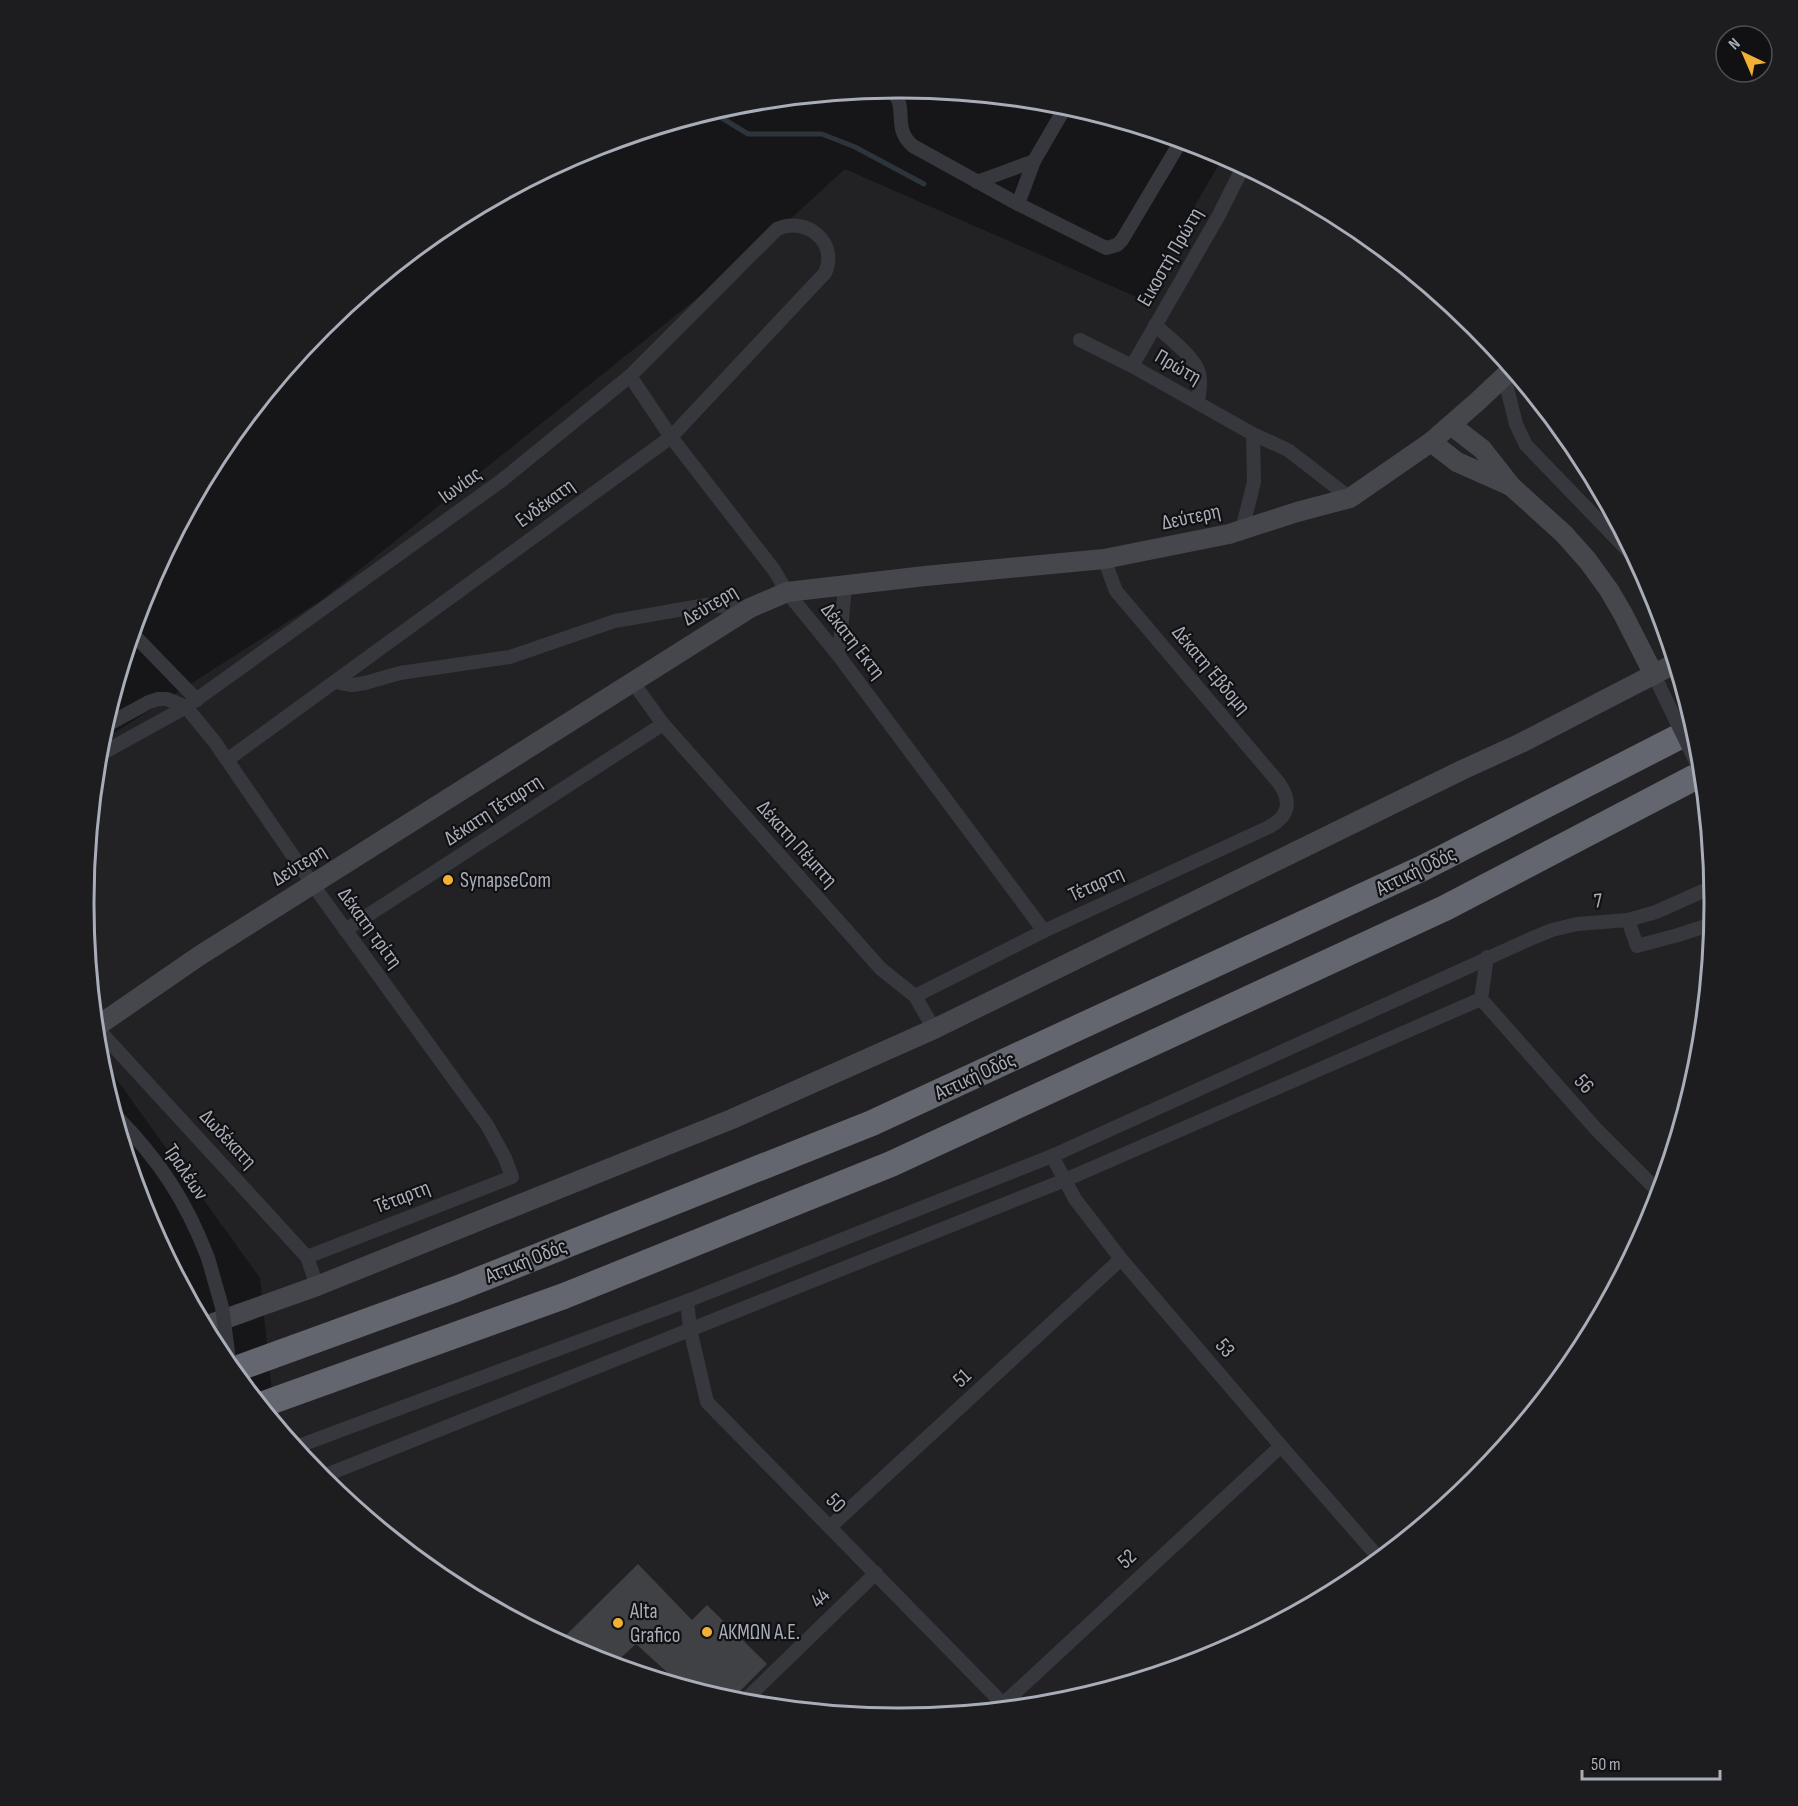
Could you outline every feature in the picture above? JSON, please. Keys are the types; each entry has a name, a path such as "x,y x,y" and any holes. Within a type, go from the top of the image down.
{"highway":[{"name":"Αττική Οδός","path":"241,1365 456,1289 872,1123 1423,868 1685,734"},
{"path":"269,1402 564,1296 891,1164 1445,908 1693,777"}],"street":[{"path":"896,98 901,110 902,133 906,141 977,182 1100,247 1112,248 1122,240 1177,148"},
{"path":"1018,204 1034,161 1061,115"},
{"path":"977,182 1034,161"},
{"name":"Εικοστή Πρώτη","path":"1132,366 1239,174"},
{"name":"Ιωνίας","path":"109,749 192,703 501,481 630,376 777,229 792,225 801,226 816,235"},
{"name":"Ενδέκατη","path":"227,760 671,437 825,273 830,257 827,248 816,235"},
{"path":"1155,326 1190,359 1198,370 1200,382 1198,403"},
{"name":"Πρώτη","path":"1080,340 1132,366 1253,434 1288,450 1350,498"},
{"name":"Δεύτερη","path":"103,1022 199,956 750,608 787,592 1104,559 1229,534 1350,498 1431,442 1505,375"},
{"name":"Δέκατη Έκτη","path":"630,376 671,437 774,570 787,592 840,656 1044,931"},
{"path":"1508,378 1516,424 1526,445 1617,539"},
{"path":"1451,425 1482,448 1510,486 1564,534 1588,561 1623,614 1688,746"},
{"path":"1242,530 1254,482 1253,434"},
{"path":"1431,442 1457,462 1510,486"},
{"name":"Δέκατη Έβδομη","path":"1104,559 1116,591 1279,783 1285,791 1287,806"},
{"path":"840,656 845,585"},
{"path":"336,682 352,685 400,672 510,657 615,621 706,605 750,608"},
{"name":"Δέκατη τρίτη","path":"138,640 192,703 214,741 313,885 487,1125 505,1158 512,1177"},
{"path":"213,1323 317,1286 732,1119 934,1029 1521,743 1668,667"},
{"name":"Δέκατη Πέμπτη","path":"632,681 663,724 880,969 915,996 934,1029"},
{"path":"116,720 153,700 167,699 192,703"},
{"name":"Δέκατη Τέταρτη","path":"345,930 663,724"},
{"name":"Τέταρτη","path":"915,996 1044,931 1279,822 1287,806"},
{"name":"7","path":"304,1444 687,1300 1052,1156 1487,957 1552,930 1577,924 1628,920 1656,912 1704,891"},
{"path":"1628,920 1636,946 1703,929"},
{"path":"331,1473 1065,1180 1481,999 1487,957"},
{"name":"56","path":"1481,999 1596,1129 1652,1185"},
{"name":"Δωδέκατη","path":"106,1038 307,1257 317,1286"},
{"name":"Τραλέων","path":"127,1129 178,1192 194,1222 208,1258 222,1307 229,1348"},
{"name":"53","path":"1052,1156 1076,1200 1121,1259 1374,1552"},
{"name":"Τέταρτη","path":"307,1257 512,1177"},
{"name":"51","path":"830,1527 1121,1259"},
{"name":"50","path":"687,1300 690,1329 707,1401 1000,1701"},
{"name":"52","path":"1012,1700 1281,1446"},
{"name":"44","path":"751,1694 876,1573"}],"shaded area":[{"path":"1218,165 1255,181 1346,234 1389,265 1468,334 1537,413 1568,456 1596,501 1621,547 1661,644 1688,746 1697,798 1704,903 1697,1008 1688,1060 1661,1162 1621,1259 1596,1305 1568,1350 1504,1433 1468,1472 1389,1541 1346,1572 1255,1625 1158,1665 1107,1680 1004,1701 952,1706 899,1708 794,1701 742,1692 640,1665 543,1625 452,1572 369,1508 330,1472 274,1408 260,1278 114,1075 101,1008 94,903 101,798 113,734 323,599 752,254 845,169 1141,299"}],"building":[{"path":"638,1564 692,1620 707,1605 767,1664 740,1691 668,1673 636,1644 621,1658 566,1635"}],"waterway":[{"path":"723,119 748,134 822,134 855,147 924,184"}],"place":[{"name":"SynapseCom","path":"448,880"},
{"name":"Alta Grafico","path":"618,1623"},
{"name":"ΑΚΜΩΝ Α.Ε.","path":"707,1632"}]}
